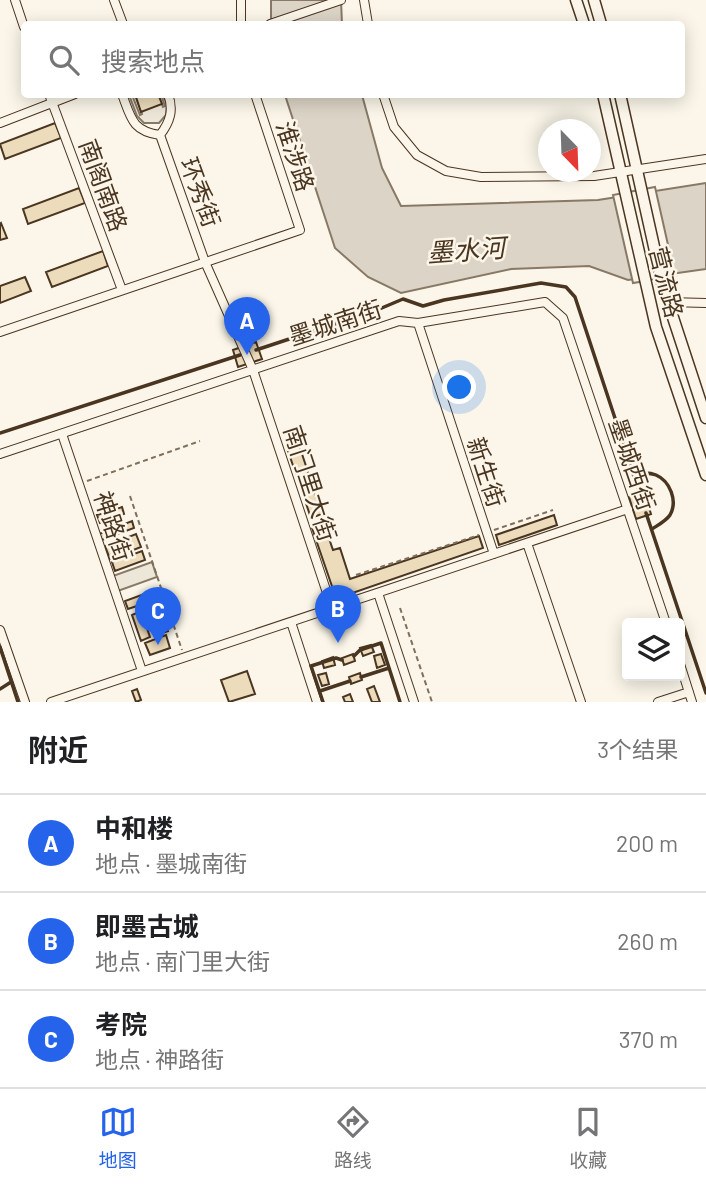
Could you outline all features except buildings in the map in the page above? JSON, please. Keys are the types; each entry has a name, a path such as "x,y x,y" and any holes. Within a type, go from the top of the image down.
{"main road":[{"path":"576,0 583,21"},
{"path":"594,0 600,21"},
{"name":"营流路","path":"604,98 656,327 706,475"},
{"name":"营流路","path":"621,98 663,287 706,418"}],"street":[{"path":"15,0 22,21"},
{"path":"114,0 122,21"},
{"path":"241,0 241,21"},
{"path":"279,21 341,0"},
{"path":"364,0 368,21"},
{"name":"环秀街","path":"124,98 137,128 160,135"},
{"name":"环秀街","path":"169,98 171,116 160,135 205,262 253,370"},
{"name":"淮涉路","path":"205,262 300,230 256,98"},
{"path":"384,98 394,127 417,155 446,171 481,177 594,176 706,159"},
{"path":"0,123 51,99"},
{"name":"南阁南路","path":"51,99 122,290"},
{"path":"0,332 205,262"},
{"name":"墨城南街","path":"0,454 399,321 418,323 545,302 563,318"},
{"path":"668,302 706,303"},
{"name":"墨城西街","path":"563,318 664,618"},
{"name":"新生街","path":"418,323 494,554"},
{"name":"南门里大街","path":"253,370 332,608"},
{"name":"神路街","path":"62,434 142,671"},
{"path":"51,702 628,509"},
{"path":"527,543 580,702"},
{"path":"378,593 414,702"},
{"path":"291,622 317,702"},
{"path":"0,630 25,702"},
{"path":"685,680 692,702"},
{"path":"659,702 689,692"}],"path":[{"path":"79,483 200,441"},
{"path":"130,496 184,657"},
{"path":"356,575 553,510"},
{"path":"400,608 432,702"}],"shaded area":[{"path":"130,98 133,98 140,115 142,114 136,98 142,112 155,98 159,98 163,107 165,106 162,98 164,98 166,115 159,123 144,123 137,116"},
{"path":"152,562 157,577 115,592 110,577"}],"water":[{"path":"271,0 341,0 342,21 271,21"},
{"name":"墨水河","path":"286,98 363,98 382,168 401,206 598,200 706,183 706,269 628,280 589,266 511,269 401,293 368,277 335,248"}],"pier":[{"path":"655,187 675,276 633,283 613,195"}],"wall":[{"path":"256,350 403,299 423,306 541,283 566,287 575,297 641,497"},
{"path":"0,433 240,355"},
{"path":"633,474 656,475 665,482 671,492 673,504 670,515 652,529"},
{"path":"646,513 706,693"},
{"path":"354,656 360,650 381,643 400,702"},
{"path":"0,647 18,702"},
{"path":"323,702 311,666 336,658 342,660"},
{"path":"361,677 389,668"},
{"path":"320,691 350,681"},
{"path":"0,689 11,682"}],"place":[{"name":"中和楼","path":"247,355"},
{"name":"即墨古城","path":"338,643"},
{"name":"考院","path":"158,645"}]}
